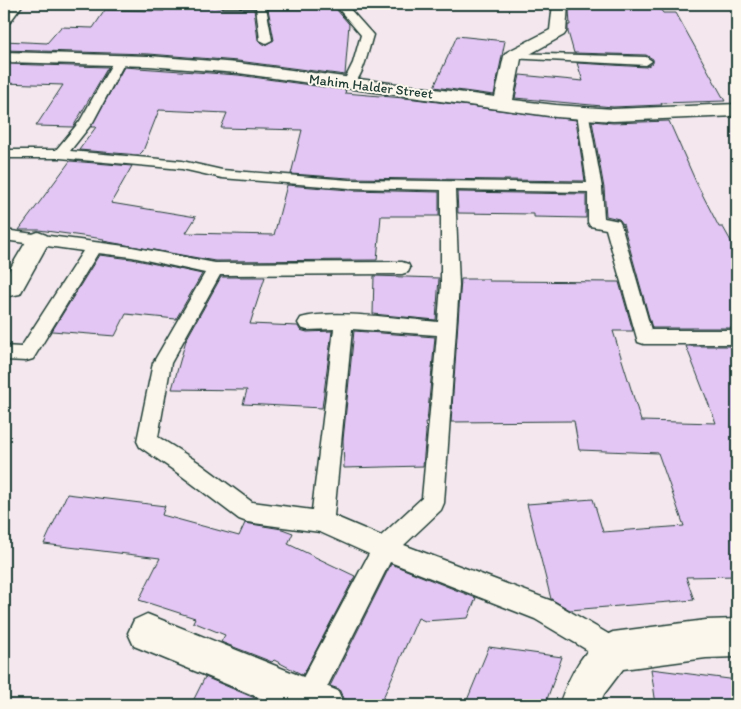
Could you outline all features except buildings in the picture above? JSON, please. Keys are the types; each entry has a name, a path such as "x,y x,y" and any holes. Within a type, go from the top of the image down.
{"street":[{"path":"4,19 15,4"},
{"path":"503,104 514,56 558,32 559,4"},
{"name":"Mahim Halder Street","path":"4,57 120,60 238,68 583,113 613,115 737,110"},
{"path":"4,288 11,288 38,240"},
{"path":"147,632 315,702"},
{"path":"579,705 590,680 613,651 645,649 714,637 737,638"}],"lane":[{"path":"224,4 356,4"},
{"path":"261,4 261,16 266,40"},
{"path":"340,4 367,35 359,63 349,83"},
{"path":"559,4 585,4"},
{"path":"514,56 646,61"},
{"path":"60,154 86,122 120,60"},
{"path":"583,113 595,188 596,222 613,225 644,337 737,337"},
{"path":"4,154 60,154 182,165 222,174 349,184 595,188"},
{"path":"315,702 384,549 433,503 450,285 448,186"},
{"path":"4,235 132,252 215,269 402,268"},
{"path":"4,353 26,354 94,247"},
{"path":"215,269 162,363 147,441 190,469 247,512 322,522 384,549 543,610 613,651"},
{"path":"307,324 344,322 447,329"},
{"path":"322,522 344,322"}]}
